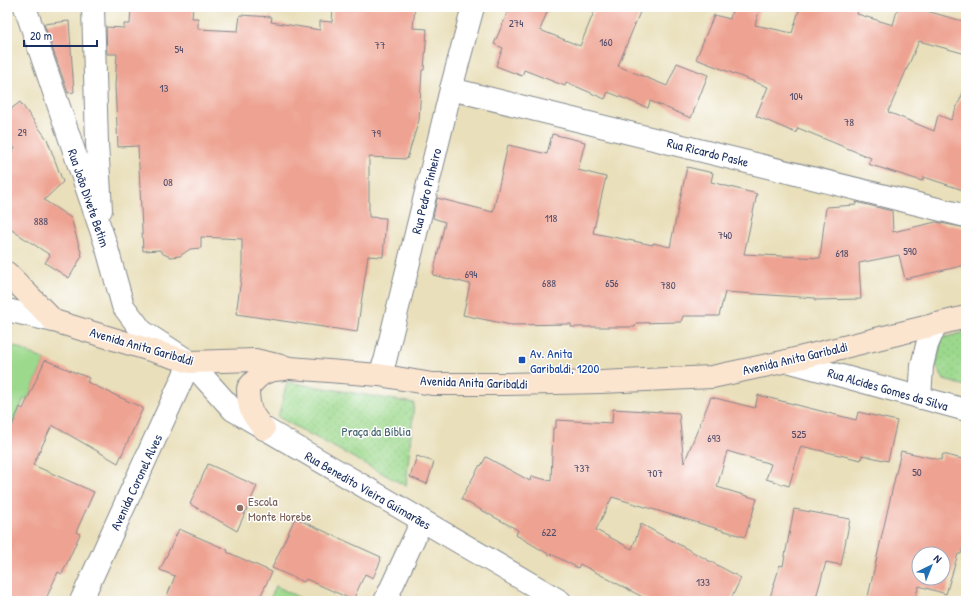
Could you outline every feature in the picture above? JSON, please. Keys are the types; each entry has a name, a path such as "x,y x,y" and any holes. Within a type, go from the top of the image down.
{"main road":[{"path":"7,273 54,321"},
{"name":"Avenida Anita Garibaldi","path":"54,321 190,362 255,360 290,368 379,375 432,384 506,384 601,382 712,377 966,317"},
{"path":"264,429 254,417 248,403 248,388 257,376 273,370 290,368"}],"street":[{"name":"Rua João Divete Betim","path":"25,7 106,245 123,306 142,331 190,362"},
{"path":"94,7 97,143 102,218 106,245"},
{"name":"Rua Pedro Pinheiro","path":"379,375 385,361 451,89 473,7"},
{"name":"Rua Ricardo Paske","path":"451,89 966,216"},
{"name":"Avenida Anita Garibaldi","path":"7,310 54,321"},
{"path":"920,398 922,366 925,352 936,324"},
{"name":"Rua Alcides Gomes da Silva","path":"787,360 966,410"},
{"name":"Rua Benedito Vieira Guimarães","path":"190,362 233,410 560,601"},
{"name":"Avenida Coronel Alves","path":"81,601 190,362"},
{"path":"385,601 422,521"}],"green space":[{"path":"966,332 966,386 944,380 936,366 942,338"},
{"path":"7,343 45,360 27,400 24,399 7,437"},
{"name":"Praça da Bíblia","path":"287,382 414,403 406,486 278,417"},
{"path":"276,586 306,601 269,601"}],"building":[{"path":"131,7 193,7 192,18 198,18 198,29 238,31 240,15 272,17 271,22 320,30 320,21 332,22 333,7 415,7 413,28 427,29 424,70 422,70 419,120 407,159 369,157 369,217 386,218 383,257 368,256 357,332 236,314 242,272 242,239 201,237 201,248 190,249 180,256 171,257 163,254 160,250 143,251 138,146 118,147 115,86 117,54 107,54 106,27 124,28 124,24 130,24"},
{"path":"510,7 549,7 540,30 580,46 596,7 642,7 618,66 667,86 677,63 708,75 691,118 650,101 648,108 608,92 605,99 566,82 565,86 524,70 522,76 496,66 503,48 494,44"},
{"path":"733,7 760,7 755,25 792,33 800,7 859,7 857,14 893,25 898,7 923,7 923,10 966,22 966,54 919,41 888,112 934,131 938,115 951,120 966,86 966,191 924,177 922,181 868,164 871,158 798,128 796,133 756,116 768,87 696,59 714,15 730,19"},
{"path":"69,21 74,92 68,93 44,24"},
{"path":"20,102 47,139 63,182 44,200 71,218 82,256 69,278 45,263 50,255 7,227 7,157 15,149 7,138 7,112"},
{"path":"552,134 585,142 578,170 606,177 593,233 670,247 687,167 713,173 711,182 757,194 744,254 820,258 826,207 856,205 856,202 892,211 893,232 936,222 966,228 966,265 905,279 899,255 859,263 861,299 815,300 815,298 725,292 719,316 683,316 681,322 636,323 635,327 571,327 571,324 511,325 463,315 470,284 433,275 445,222 433,218 437,198 493,212 508,145 547,154"},
{"path":"45,360 89,378 87,382 143,408 118,463 52,425 33,465 94,492 76,532 80,534 62,574 58,572 45,601 7,601 7,437 20,407 23,409"},
{"path":"758,395 856,420 858,412 897,421 888,461 862,455 861,460 801,446 789,486 766,479 771,464 727,451 717,487 757,499 745,537 612,497 596,530 632,549 641,524 741,578 730,601 650,601 580,564 578,568 551,554 550,555 516,535 518,530 461,499 486,457 530,481 531,476 551,481 553,428 556,428 556,420 612,423 613,409 679,413 684,463 711,397 755,408"},
{"path":"901,451 941,460 943,454 966,460 966,536 961,554 958,554 951,577 951,546 911,546 911,586 919,586 914,601 867,601"},
{"path":"417,456 434,462 427,484 410,477"},
{"path":"208,464 257,486 237,531 190,504"},
{"path":"794,509 850,519 841,565 826,562 815,601 783,601 770,597 780,565 783,566"},
{"path":"295,518 381,557 373,578 365,574 353,600 306,579 304,582 272,568"},
{"path":"179,529 228,550 227,552 272,572 258,601 165,601 175,576 160,570"},
{"path":"919,586 948,586 946,594"}],"place":[{"name":"Av. Anita Garibaldi, 1200","path":"522,360"},
{"name":"Escola Monte Horebe","path":"240,508"}]}
